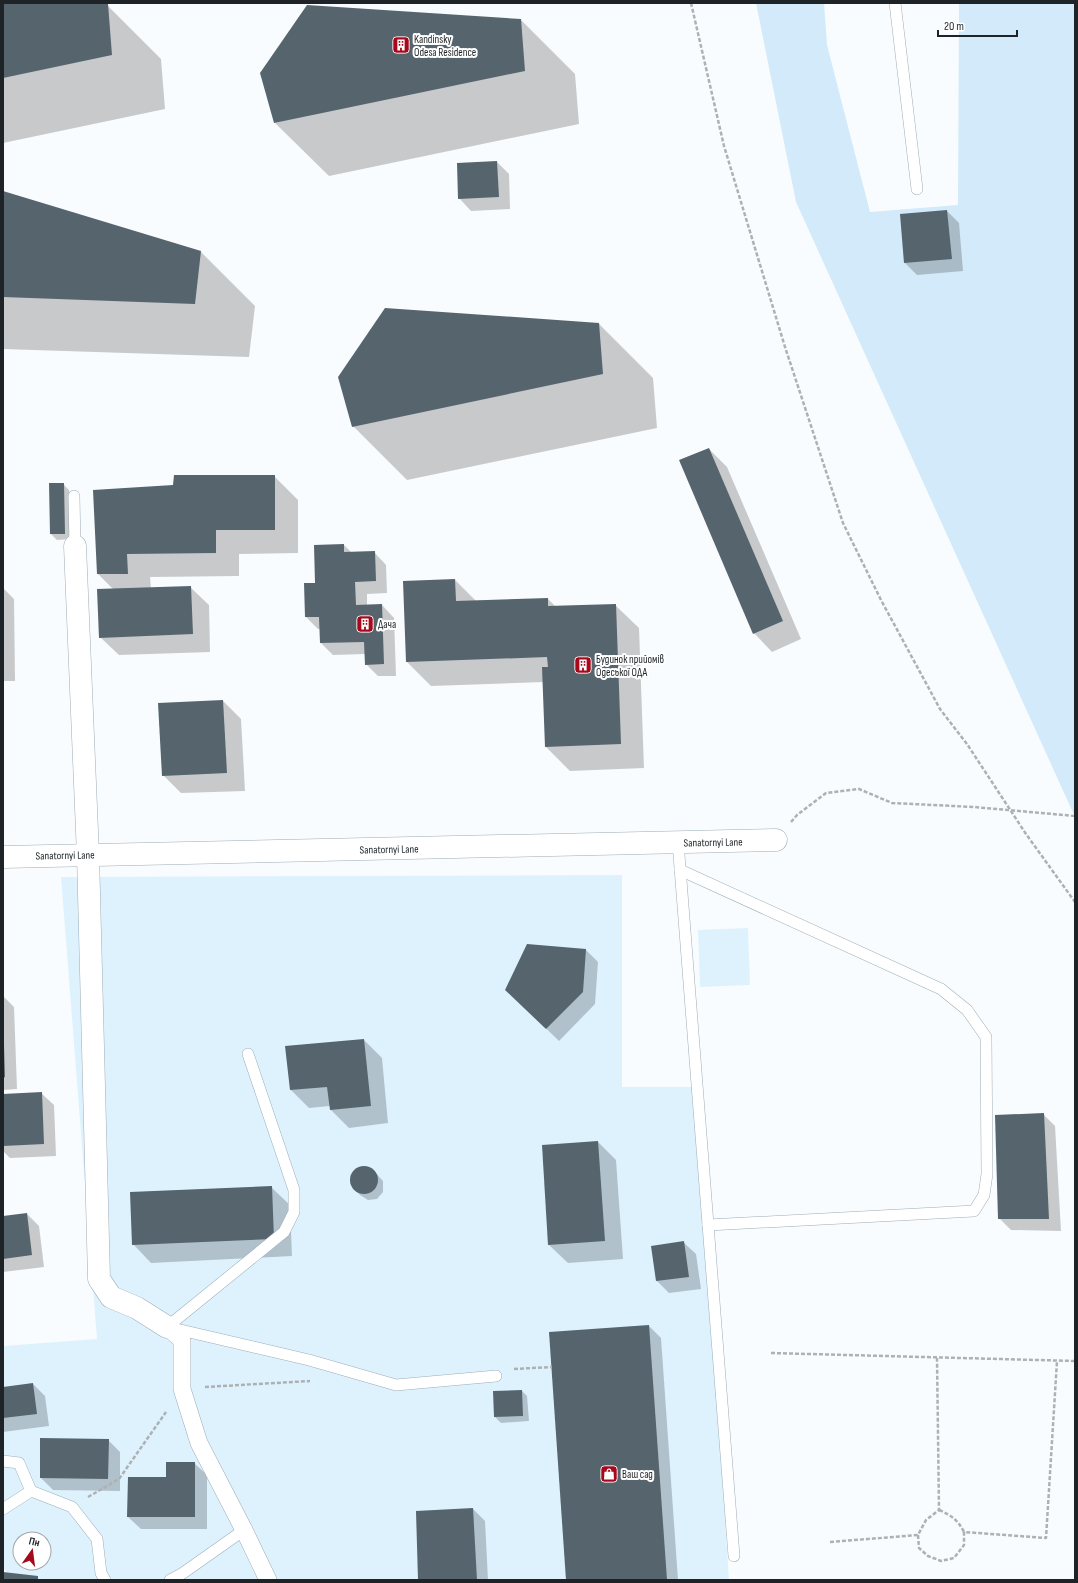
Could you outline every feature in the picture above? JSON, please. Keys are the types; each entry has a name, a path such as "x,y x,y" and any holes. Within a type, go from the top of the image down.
{"street":[{"path":"75,546 88,855 99,1280 111,1297 137,1308 167,1327 182,1340 182,1389 199,1443 268,1580"},
{"name":"Sanatornyi Lane","path":"3,857 776,840"}],"lane":[{"path":"895,3 917,189"},
{"path":"74,496 75,546"},
{"path":"678,842 734,1556"},
{"path":"680,870 941,989 967,1010 986,1037 987,1174 984,1195 974,1211 708,1226"},
{"path":"167,1327 284,1232 294,1212 294,1190 248,1054"},
{"path":"167,1327 309,1360 396,1385 496,1376"},
{"path":"3,1461 19,1463 31,1491 72,1507 97,1539 101,1573 105,1580"},
{"path":"3,1509 31,1491"},
{"path":"170,1580 244,1530"}],"path":[{"path":"691,3 724,146 785,347 843,523 891,619 940,710 966,744 1009,810 1075,902"},
{"path":"776,840 797,815 826,793 859,789 892,803 1009,810 1075,816"},
{"path":"771,1354 1075,1360"},
{"path":"937,1358 938,1510"},
{"path":"964,1532 1046,1538 1057,1360"},
{"path":"512,1369 552,1367"},
{"path":"72,1507 119,1479 182,1389 316,1381"},
{"path":"938,1510 950,1514 959,1522 964,1532 964,1546 954,1558 941,1561 928,1556 919,1548 918,1535 926,1520 938,1510"},
{"path":"830,1542 918,1535"}],"shaded area":[{"path":"756,3 824,3 827,45 870,212 958,205 959,3 1075,3 1075,817 796,202"},
{"path":"622,875 622,1087 697,1087 729,1580 11,1580 3,1567 3,1346 97,1339 61,877"},
{"path":"748,928 750,985 700,987 698,930"}],"building":[{"path":"3,3 108,4 112,55 3,78"},
{"name":"Kandinsky Odesa Residence","path":"307,5 521,19 525,71 274,123 260,73"},
{"path":"497,161 499,197 458,199 457,163"},
{"path":"3,191 201,251 195,304 3,297"},
{"path":"947,210 952,259 904,263 900,214"},
{"path":"385,308 599,323 603,374 352,427 338,377"},
{"path":"709,448 783,621 753,634 679,460"},
{"path":"174,475 275,475 275,530 216,530 216,553 127,554 128,574 97,574 93,490 173,485"},
{"path":"49,483 64,483 65,534 50,534"},
{"path":"344,544 344,552 375,551 376,581 355,582 356,605 382,604 384,664 365,665 364,642 320,643 319,617 305,617 304,583 315,583 314,545"},
{"name":"Будинок прийомів Одеської ОДА","path":"455,579 456,601 548,598 548,606 616,604 621,744 545,747 542,667 548,667 547,657 406,662 403,581"},
{"path":"191,586 193,634 99,638 97,589"},
{"path":"223,700 227,773 162,776 158,703"},
{"path":"527,944 586,949 583,992 546,1029 505,990"},
{"path":"364,1039 371,1106 330,1110 327,1087 290,1090 285,1046"},
{"path":"3,1046 5,1077 3,1078"},
{"path":"42,1092 44,1144 3,1146 3,1094"},
{"path":"1044,1113 1049,1219 998,1219 995,1115"},
{"path":"598,1141 605,1241 548,1245 542,1145"},
{"path":"364,1166 370,1167 374,1170 377,1174 377,1186 374,1190 370,1193 364,1194 358,1193 354,1190 351,1186 350,1180 351,1174 354,1170 358,1167"},
{"path":"272,1186 274,1239 132,1245 130,1192"},
{"path":"27,1213 32,1255 3,1259 3,1216"},
{"path":"684,1241 689,1277 656,1281 651,1246"},
{"name":"Ваш сад","path":"649,1325 667,1580 566,1580 549,1332"},
{"path":"33,1383 37,1414 3,1418 3,1387"},
{"path":"522,1390 523,1416 494,1417 493,1391"},
{"path":"40,1438 109,1439 108,1479 40,1478"},
{"path":"166,1462 195,1462 195,1517 127,1517 128,1477 166,1477"},
{"path":"473,1508 477,1580 418,1580 416,1511"},
{"path":"3,1572 38,1576 38,1580 3,1580"}],"place":[{"name":"Kandinsky Odesa Residence","path":"401,45"},
{"name":"Дача","path":"365,624"},
{"name":"Будинок прийомів Одеської ОДА","path":"583,665"},
{"name":"Ваш сад","path":"609,1474"}]}
